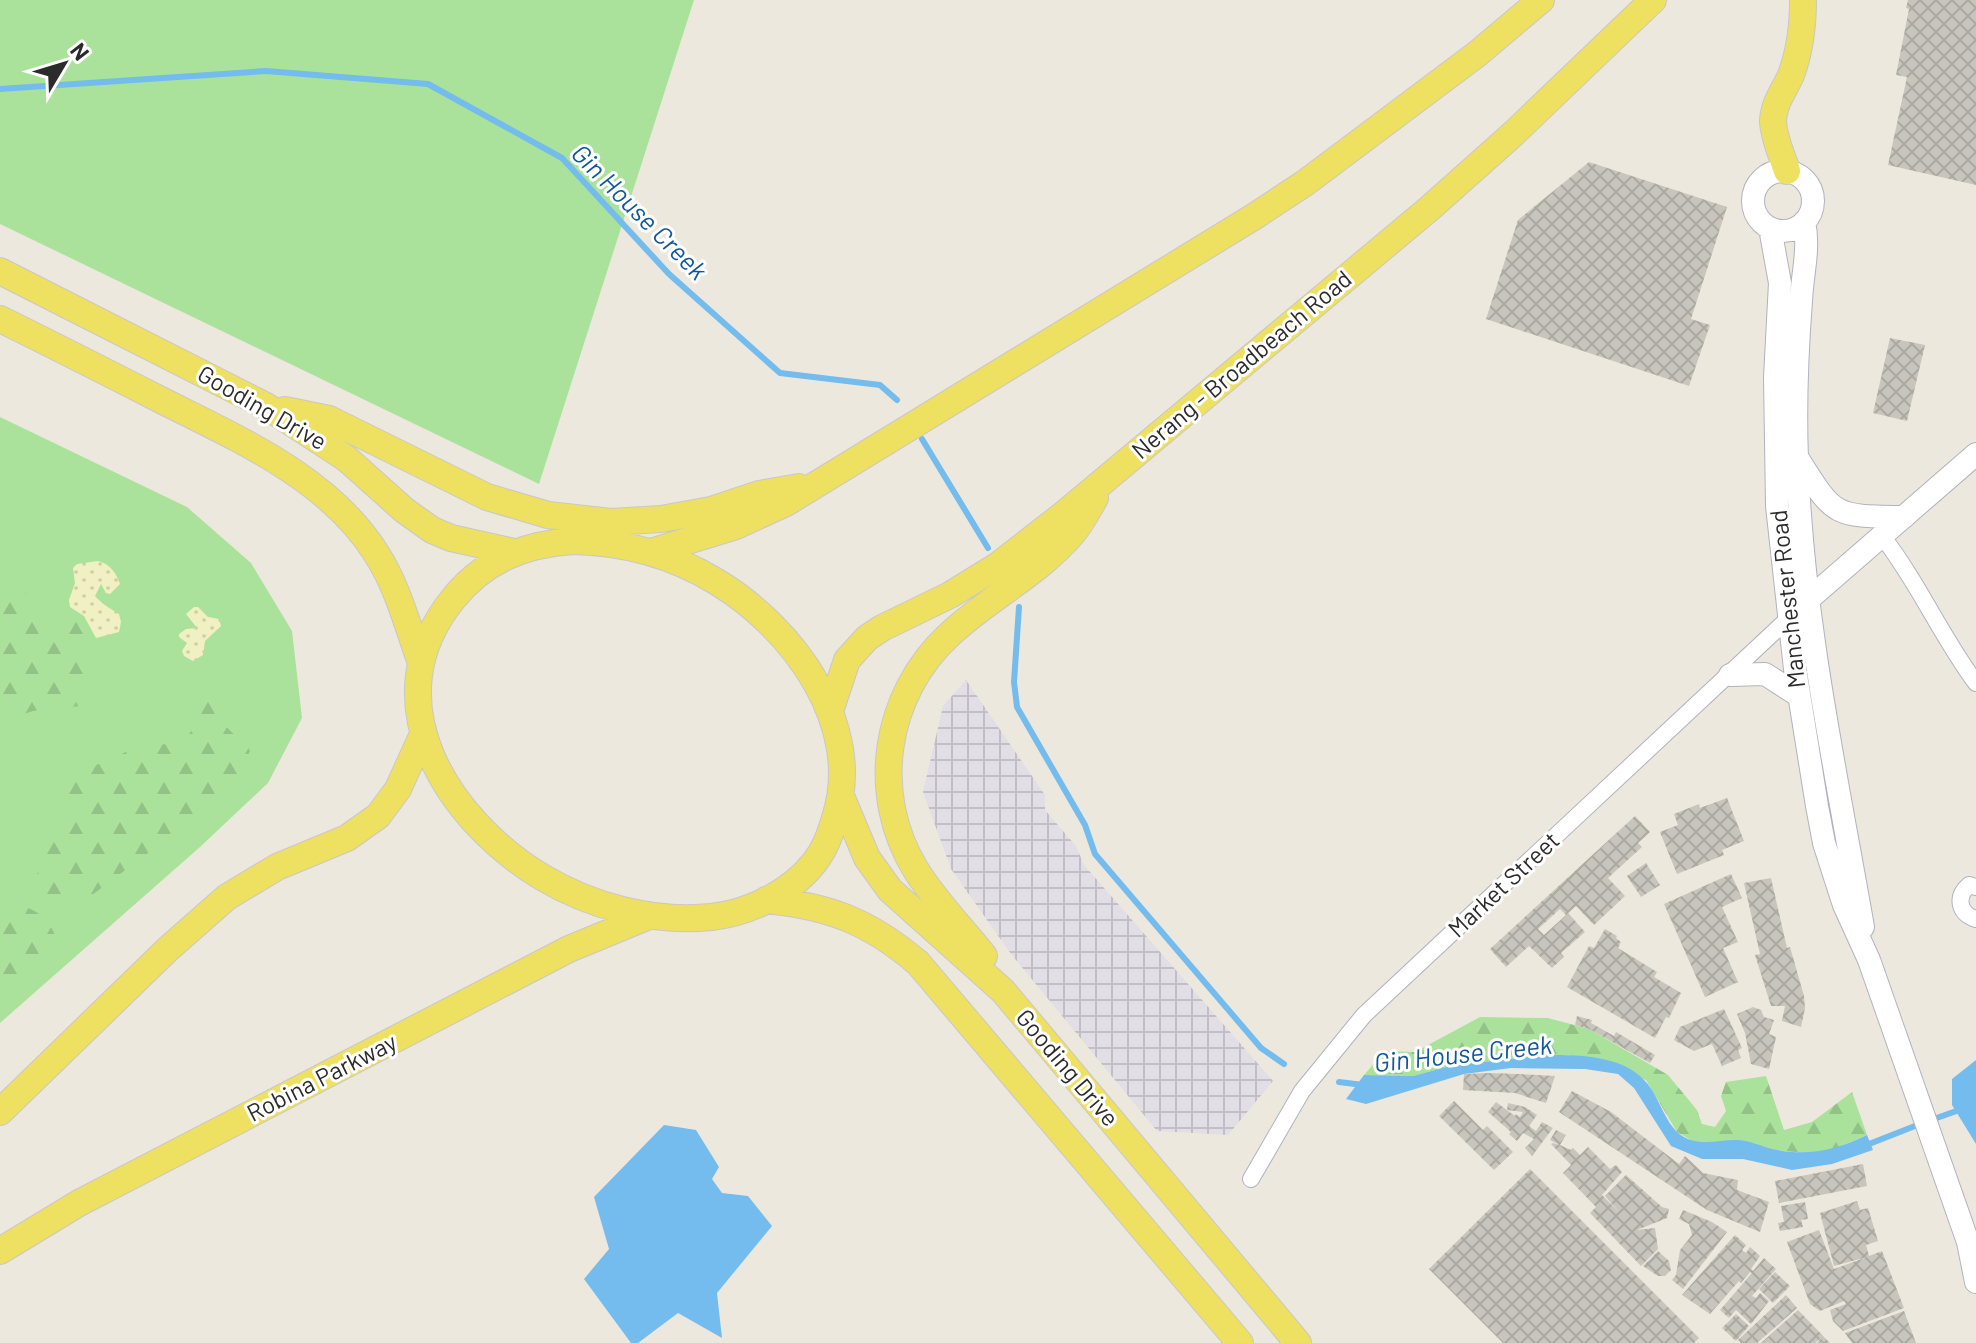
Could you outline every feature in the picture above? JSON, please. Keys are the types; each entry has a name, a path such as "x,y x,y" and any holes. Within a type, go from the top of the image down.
{"main road":[{"path":"651,552 736,526 819,484 1305,183 1465,63 1541,0"},
{"name":"Nerang - Broadbeach Road","path":"830,711 847,660 867,638 950,595 997,566 1109,478 1441,199 1653,0"},
{"path":"1787,171 1773,122 1775,110 1797,59 1803,0"},
{"name":"Gooding Drive","path":"0,271 266,406 347,459 404,510 432,530 451,538 514,552"},
{"name":"Gooding Drive","path":"0,319 245,442 326,498 348,517 377,554 397,594 420,660"},
{"path":"266,406 329,419 487,497 548,515 637,521 690,515 759,494 819,484"},
{"path":"1003,991 986,958 916,871 900,837 893,816 888,771 893,729 910,686 932,653 947,636 1072,534 1109,478"},
{"path":"573,541 616,544 651,552 716,582 762,615 800,659 830,711 842,760 841,796 829,838 821,855 794,884 744,909 711,917 649,916 589,899 541,877 498,845 456,798 431,756 423,734 417,700 420,660 436,624 459,591 492,564 514,552 551,542 573,541"},
{"path":"0,1112 168,949 227,897 277,867 347,838 378,816 398,789 423,734"},
{"name":"Gooding Drive","path":"841,796 867,858 890,890 1003,991 1298,1343"},
{"name":"Gooding Drive","path":"766,900 808,905 841,914 890,940 918,963 1240,1343"},
{"name":"Robina Parkway","path":"0,1251 79,1203 569,949 649,916"}],"street":[{"path":"1787,171 1800,176 1810,189 1813,206 1804,222 1788,231 1770,228 1757,215 1753,197 1761,180 1787,171"},
{"name":"Manchester Road","path":"1804,222 1808,236 1801,299 1796,456 1809,599 1843,826 1869,960"},
{"name":"Manchester Road","path":"1770,228 1780,283 1775,377 1777,506 1799,696 1824,843 1844,905 1869,960 1931,1143 1972,1249 1976,1282"},
{"path":"1789,618 1976,454"},
{"path":"1796,456 1820,493 1837,510 1848,515 1904,517"},
{"path":"1882,536 1907,569 1944,635 1976,683"},
{"name":"Market Street","path":"1251,1179 1302,1091 1364,1015 1789,618"},
{"path":"1730,675 1765,674 1799,696"},
{"path":"1976,887 1969,885 1962,891 1959,901 1963,911 1976,919"}],"shaded area":[{"path":"966,680 1045,795 1045,810 1076,846 1084,865 1273,1081 1228,1135 1157,1131 1011,954 951,869 923,792 943,706"}],"green space":[{"path":"0,0 694,0 539,484 0,224"},
{"path":"0,417 187,507 251,563 292,631 302,718 268,783 0,1023"},
{"path":"0,574 25,592 56,627 65,624 73,612 81,617 92,638 89,646 91,658 84,676 85,703 33,711 0,722"},
{"path":"206,699 250,751 240,771 156,847 92,895 44,904 26,895 37,875 45,843 70,829 74,820 74,808 62,779 130,750 181,740 191,731 198,709"},
{"path":"18,905 33,910 45,919 59,947 0,1001 0,921 9,908"},
{"path":"1480,1017 1548,1018 1589,1029 1668,1075 1697,1110 1702,1124 1715,1127 1726,1111 1721,1096 1726,1082 1766,1076 1784,1130 1812,1122 1852,1092 1867,1135 1829,1151 1807,1153 1696,1143 1677,1132 1646,1080 1568,1055 1450,1066 1413,1076 1364,1075 1385,1051 1415,1052"}],"sand":[{"path":"98,561 112,570 120,584 110,594 101,584 95,596 119,614 121,622 119,632 96,638 84,616 70,607 69,600 75,583 73,568 77,564"},
{"path":"194,607 208,617 219,619 221,626 205,641 203,655 193,661 184,656 182,651 187,643 179,634 186,629 197,628 186,614"}],"water":[{"path":"1546,1055 1605,1059 1631,1070 1643,1078 1652,1090 1673,1128 1691,1140 1741,1140 1772,1149 1809,1152 1844,1145 1867,1135 1873,1150 1832,1164 1792,1170 1743,1159 1702,1159 1671,1146 1634,1088 1618,1074 1585,1069 1511,1068 1464,1074 1366,1104 1346,1099 1364,1075 1413,1076 1450,1066"},
{"path":"1976,1060 1976,1144 1952,1105 1952,1079"},
{"path":"664,1125 696,1130 719,1167 712,1179 722,1193 748,1196 772,1226 717,1293 722,1338 678,1313 638,1343 631,1343 584,1279 609,1249 594,1197"}],"building":[{"path":"1908,0 1976,0 1976,185 1888,165 1907,77 1896,75 1909,9 1906,8"},
{"path":"1589,162 1727,207 1691,319 1710,325 1689,386 1486,319 1518,220"},
{"path":"1890,338 1925,345 1907,421 1873,413"},
{"path":"1727,798 1744,841 1722,850 1724,855 1677,874 1660,832 1678,825 1674,814"},
{"path":"1635,816 1650,832 1638,843 1642,847 1608,878 1625,896 1594,925 1576,906 1568,913 1585,932 1561,953 1564,957 1552,968 1529,946 1506,967 1490,949","holes":["1560,909 1566,915 1544,935 1538,929"]},
{"path":"1646,863 1660,885 1641,897 1627,876"},
{"path":"1731,874 1742,898 1722,907 1738,942 1723,948 1738,982 1705,997 1664,904"},
{"path":"1771,878 1787,948 1790,947 1804,996 1801,1027 1782,1021 1785,1006 1771,1006 1755,955 1760,954 1744,883"},
{"path":"1605,929 1617,936 1621,942 1618,948 1657,972 1654,977 1681,993 1655,1038 1567,987 1589,946 1594,948"},
{"path":"1753,1007 1761,1010 1764,1017 1774,1020 1769,1034 1776,1037 1769,1069 1751,1064 1745,1033 1737,1014"},
{"path":"1724,1009 1742,1048 1738,1050 1741,1058 1722,1066 1712,1044 1694,1051 1674,1040 1680,1027"},
{"path":"1577,1016 1592,1020 1591,1023 1614,1036 1616,1032 1655,1055 1650,1063 1589,1029 1575,1025"},
{"path":"1464,1074 1555,1076 1546,1103 1515,1093 1463,1090"},
{"path":"1572,1091 1611,1112 1679,1164 1685,1156 1703,1173 1738,1180 1737,1190 1769,1202 1760,1232 1707,1210 1559,1112"},
{"path":"1454,1101 1483,1130 1487,1126 1513,1152 1494,1170 1439,1116"},
{"path":"1496,1102 1515,1116 1520,1117 1523,1112 1507,1110 1508,1103 1525,1107 1537,1115 1529,1126 1536,1131 1542,1122 1553,1128 1532,1156 1525,1148 1534,1139 1523,1133 1517,1141 1488,1112"},
{"path":"1556,1130 1566,1135 1560,1145 1550,1140"},
{"path":"1551,1144 1573,1148 1580,1155 1588,1147 1610,1169 1616,1165 1622,1172 1602,1195 1619,1212 1605,1196 1626,1175 1662,1207 1669,1209 1667,1218 1637,1230 1655,1228 1658,1249 1641,1266 1590,1213 1596,1207 1563,1173 1571,1165"},
{"path":"1863,1164 1867,1186 1779,1203 1775,1181"},
{"path":"1530,1169 1699,1338 1694,1343 1503,1343 1429,1269"},
{"path":"1857,1201 1860,1210 1868,1208 1878,1241 1866,1245 1869,1256 1882,1251 1904,1308 1843,1331 1833,1321 1830,1310 1846,1304 1844,1301 1820,1311 1810,1304 1787,1242 1819,1230 1834,1269 1867,1257 1834,1266 1820,1213"},
{"path":"1805,1202 1808,1219 1801,1220 1803,1227 1780,1231 1778,1223 1784,1222 1781,1206"},
{"path":"1683,1210 1727,1232 1683,1289 1672,1280 1676,1275 1680,1250 1692,1235 1689,1224 1679,1219"},
{"path":"1735,1235 1746,1245 1742,1250 1746,1253 1750,1247 1760,1256 1751,1269 1753,1271 1764,1258 1776,1269 1752,1296 1756,1298 1760,1293 1769,1301 1751,1324 1736,1310 1729,1318 1720,1310 1750,1272 1710,1314 1682,1295"},
{"path":"1658,1251 1669,1261 1671,1270 1665,1276 1658,1276 1643,1266"},
{"path":"1775,1272 1790,1286 1773,1303 1759,1289"},
{"path":"1786,1295 1797,1308 1757,1343 1741,1343 1738,1340"},
{"path":"1798,1310 1830,1343 1817,1343 1821,1338 1815,1343 1761,1343"},
{"path":"1904,1311 1916,1343 1852,1343 1845,1333"},
{"path":"1736,1314 1749,1326 1736,1341 1722,1328"}],"waterway":[{"name":"Gin House Creek","path":"0,89 266,71 428,84 562,158 669,274 780,373 880,385 897,400"},
{"name":"Gin House Creek","path":"922,439 988,548"},
{"name":"Gin House Creek","path":"1019,607 1014,682 1017,707 1085,825 1095,854 1261,1048 1284,1064"},
{"name":"Gin House Creek","path":"1339,1082 1363,1085"},
{"name":"Gin House Creek","path":"1931,1120 1976,1104"},
{"name":"Gin House Creek","path":"1864,1146 1920,1124"}]}
